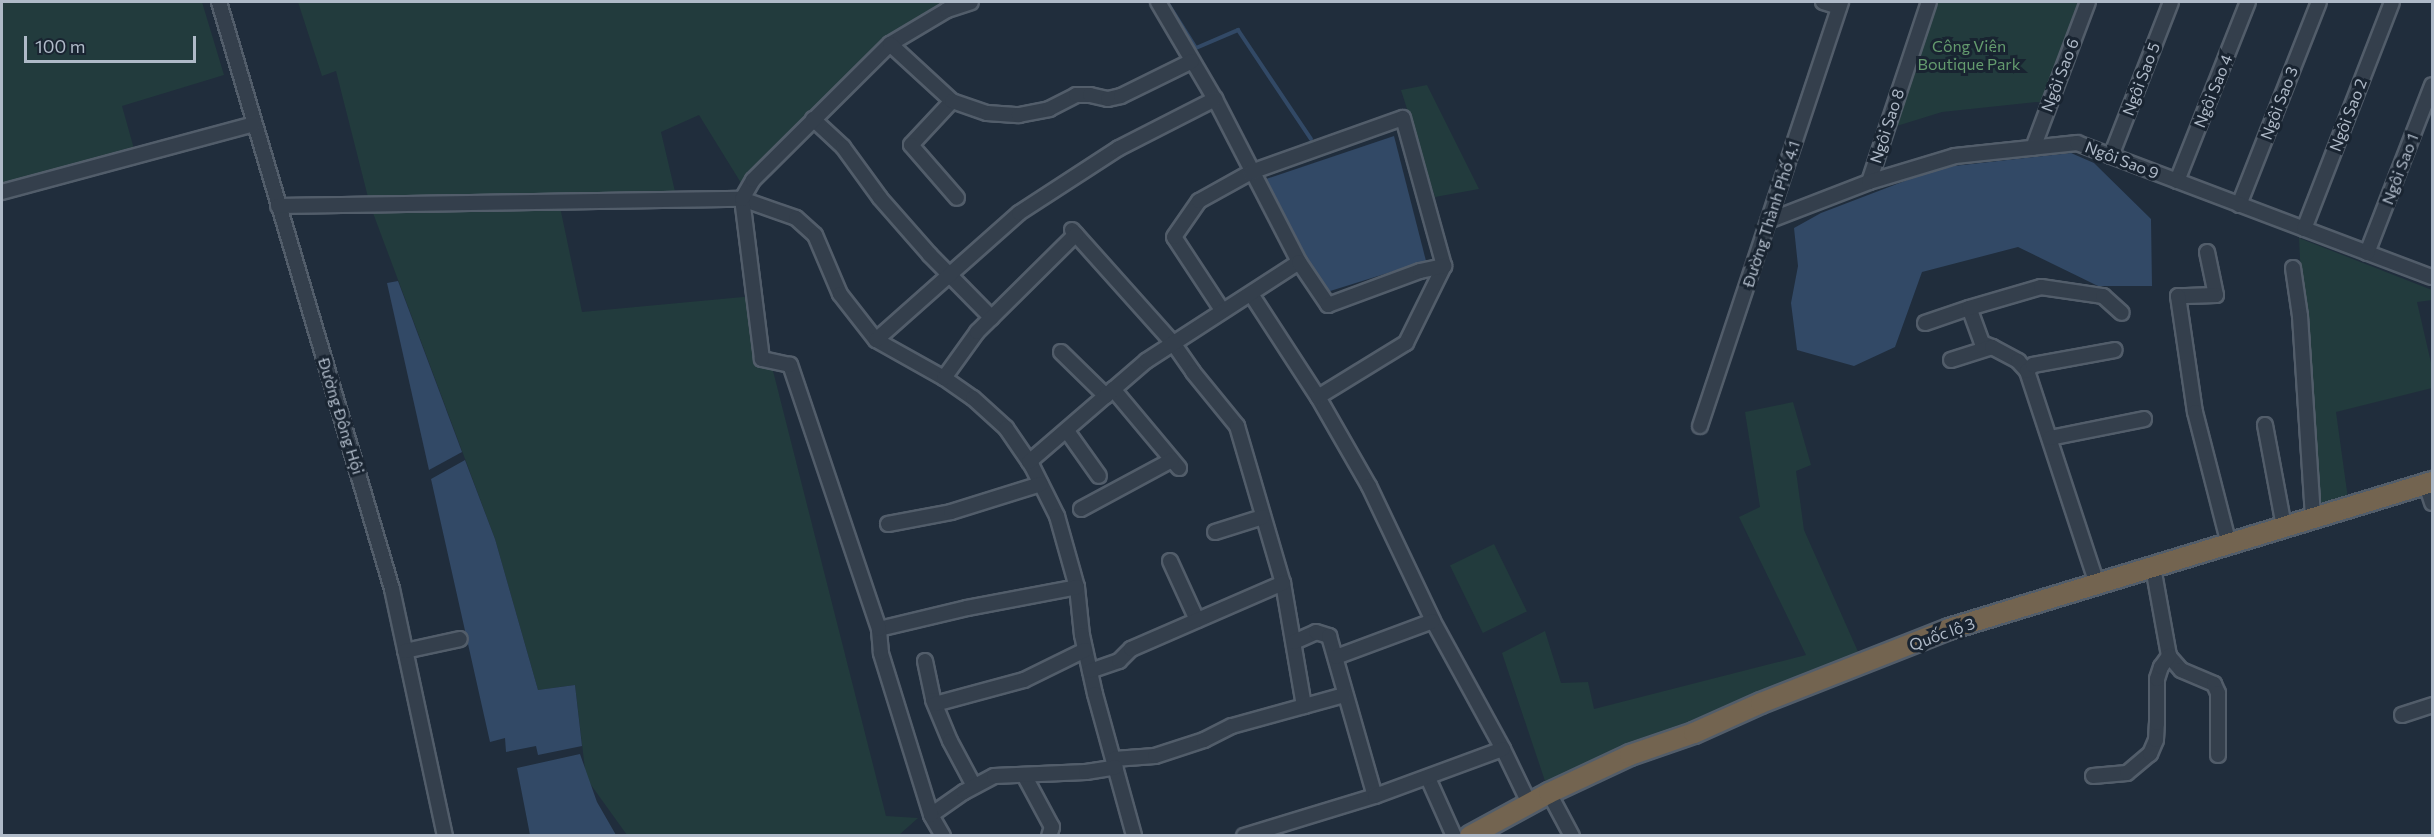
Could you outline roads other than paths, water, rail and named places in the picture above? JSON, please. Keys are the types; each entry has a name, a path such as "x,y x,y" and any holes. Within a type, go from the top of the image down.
{"highway":[{"name":"Quốc lộ 3","path":"1470,836 1529,803 1630,755 1694,733 1761,703 1949,629 2429,483"}],"street":[{"name":"Đường Đông Hội","path":"219,2 392,589 446,836"},
{"path":"942,836 931,815 881,653 879,629 790,365 762,359 742,199 753,180 890,44 947,10 971,2"},
{"path":"1158,2 1215,99 1299,262 1328,305 1420,271 1444,267"},
{"path":"1823,2 1840,4"},
{"name":"Ngôi Sao 8","path":"1869,182 1929,2"},
{"name":"Ngôi Sao 6","path":"2033,148 2088,2"},
{"name":"Ngôi Sao 5","path":"2111,156 2171,2"},
{"name":"Ngôi Sao 4","path":"2177,181 2248,2"},
{"name":"Ngôi Sao 3","path":"2239,204 2319,2"},
{"name":"Ngôi Sao 2","path":"2304,229 2392,2"},
{"name":"Đường Thành Phố 4.1","path":"1700,426 1840,4"},
{"path":"890,44 952,101 987,113 1019,115 1049,109 1076,95 1108,99 1121,96 1192,60"},
{"name":"Ngôi Sao 1","path":"2367,253 2433,85"},
{"path":"876,340 1019,213 1119,148 1215,99"},
{"path":"952,101 911,145 957,198"},
{"path":"1222,310 1174,237 1199,201 1251,172 1403,118 1444,267 1406,344 1318,397"},
{"path":"813,119 843,147 880,198 949,275 992,318"},
{"path":"2,192 254,124"},
{"name":"Ngôi Sao 9","path":"1768,221 1869,182 1955,156 2077,143 2433,277"},
{"path":"278,206 742,199 796,218 815,235 840,294 876,340 944,378 973,398 1006,428 1029,462 1058,516 1077,587 1085,651 1134,836"},
{"path":"944,378 977,332 1074,232 1173,343 1193,372 1238,426 1282,583 1304,706"},
{"path":"2207,252 2216,295 2178,296 2195,412 2229,544"},
{"path":"1029,462 1146,361 1299,262"},
{"path":"2294,268 2300,316 2313,517"},
{"path":"1925,323 2041,287 2103,297 2122,313"},
{"path":"1251,294 1318,397 1369,486 1433,621 1503,749 1529,803"},
{"path":"1969,308 1982,343 2019,361 2027,371 2097,584"},
{"path":"1951,360 1992,347"},
{"path":"2027,371 2033,365 2115,350"},
{"path":"1060,352 1110,393 1176,464 1080,509"},
{"path":"2050,438 2144,419"},
{"path":"2265,425 2284,527"},
{"path":"1067,431 1099,476"},
{"path":"2429,483 2433,503"},
{"path":"888,524 951,512 1041,484"},
{"path":"1215,532 1263,517"},
{"path":"1170,561 1197,620"},
{"path":"2153,567 2169,656 2181,670 2214,684 2218,693 2218,754"},
{"path":"1090,671 1119,661 1131,650 1282,583"},
{"path":"879,629 967,608 1077,587"},
{"path":"1336,657 1433,621"},
{"path":"1294,642 1316,632 1326,633 1336,657 1344,695 1357,726 1375,796"},
{"path":"405,651 460,639"},
{"path":"935,704 1024,680 1085,651"},
{"path":"2093,776 2127,773 2140,765 2150,754 2156,740 2157,679 2161,667 2169,656"},
{"path":"925,662 935,704 950,741 974,786"},
{"path":"931,815 974,786 994,776 1086,772 1115,763 1155,756 1204,740 1232,726 1344,695"},
{"path":"2402,715 2433,705"},
{"path":"1244,836 1375,796 1503,749"},
{"path":"1024,775 1052,827 1049,836"},
{"path":"1428,778 1454,836"},
{"path":"1549,793 1572,836"}],"water":[{"path":"1394,136 1426,261 1327,292 1263,180"},
{"path":"2071,153 2094,163 2151,219 2152,286 2098,286 2018,247 1922,272 1895,347 1854,366 1797,350 1791,303 1798,266 1794,228 1821,213 1923,174 1954,166"},
{"path":"398,281 462,452 429,470 387,283"},
{"path":"465,460 495,539 538,690 575,685 582,746 538,755 536,746 506,752 505,738 490,742 431,479"},
{"path":"580,754 597,802 616,835 530,835 517,768"}],"waterway":[{"path":"1167,2 1196,48 1238,30 1311,139"}],"park label":[{"name":"Công Viên Boutique Park","path":"1969,55"}]}
